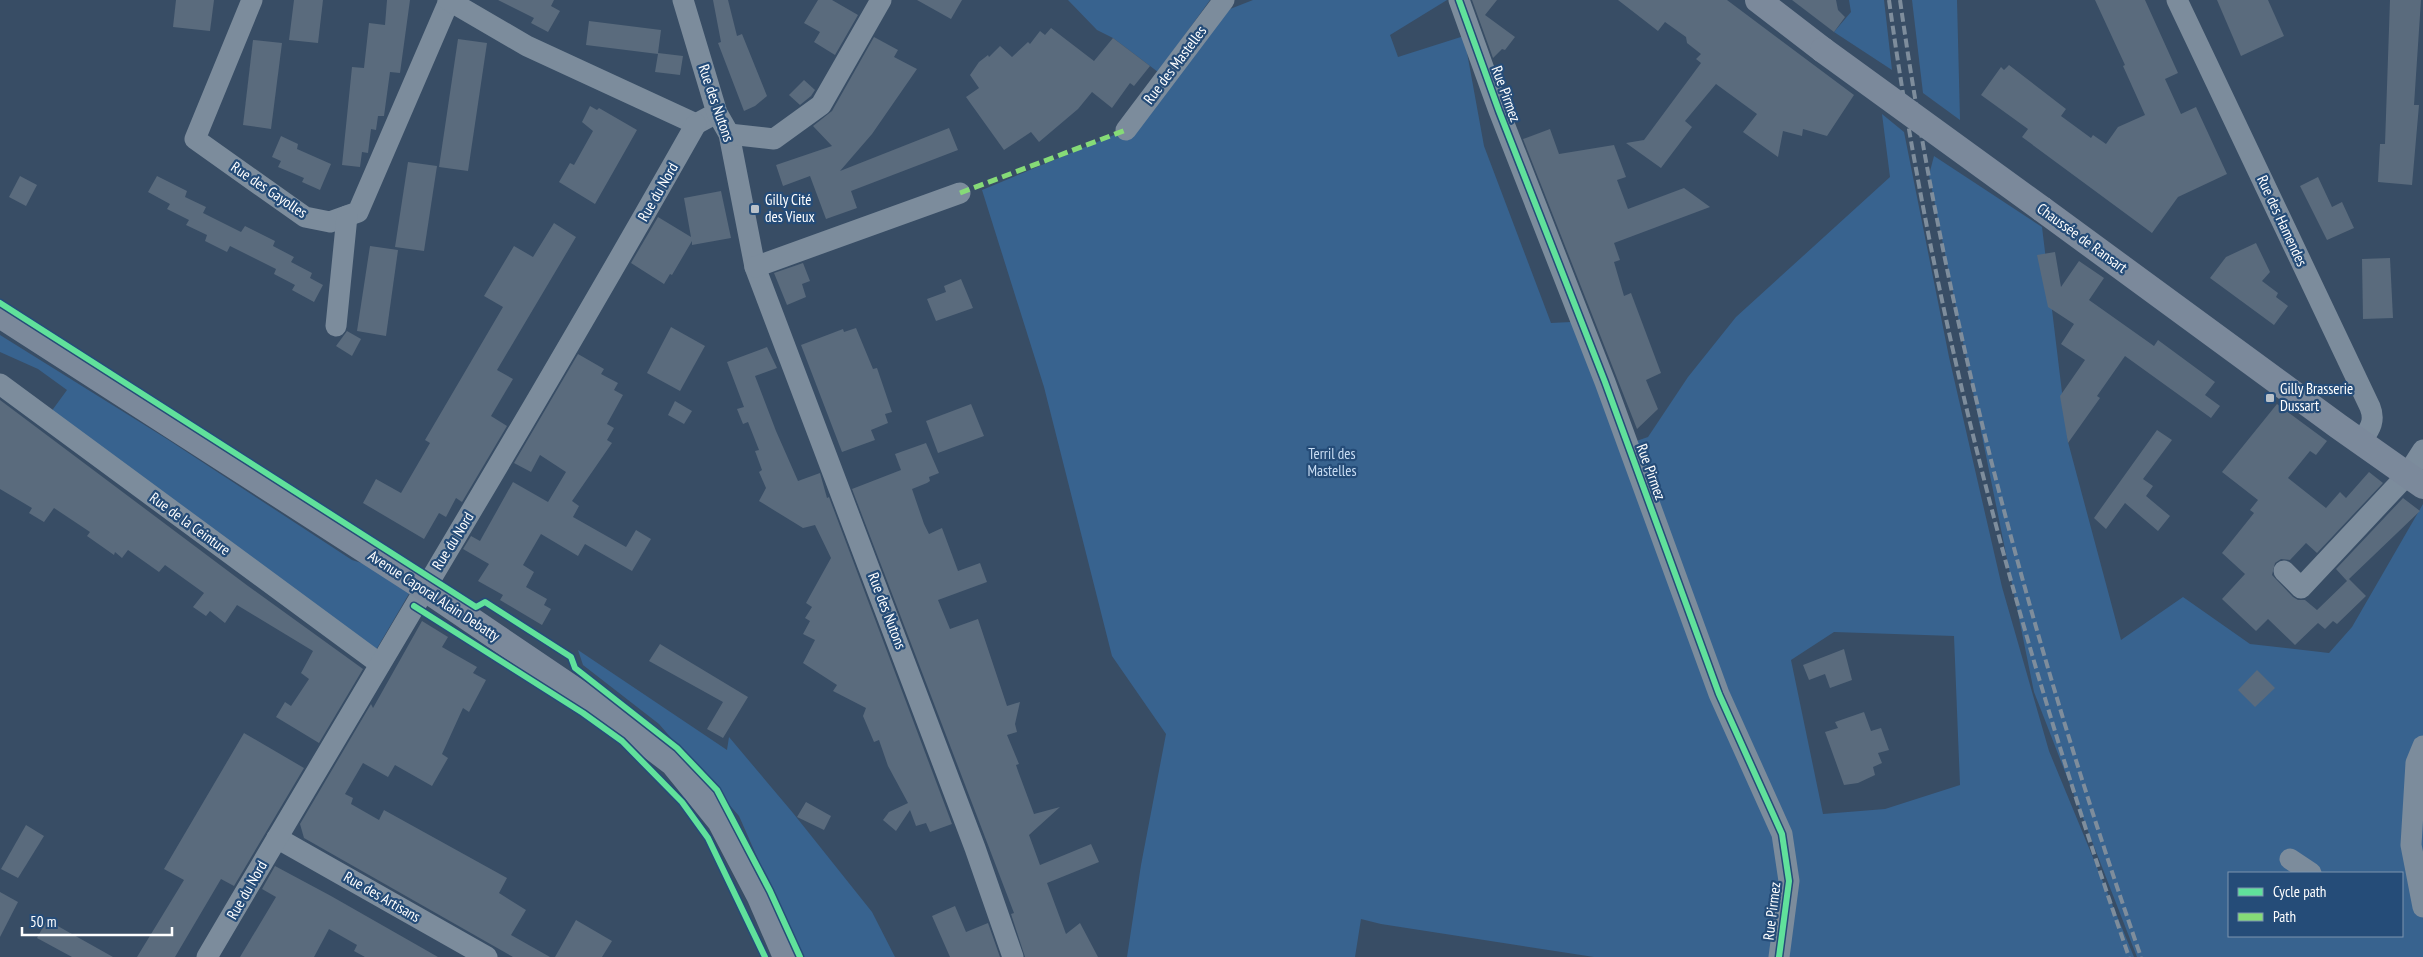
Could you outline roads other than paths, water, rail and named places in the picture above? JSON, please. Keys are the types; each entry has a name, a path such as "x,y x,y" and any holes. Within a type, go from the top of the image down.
{"main road":[{"name":"Chaussée de Ransart","path":"1758,0 1823,50 2415,481"},
{"name":"Avenue Caporal Alain Debatty","path":"0,315 424,588 588,699 673,763 720,821 760,897 786,957"}],"street":[{"name":"Rue des Gayolles","path":"252,0 195,139 305,217 330,222 347,216"},
{"path":"336,326 347,216 358,212 448,0 526,46 696,124 717,113"},
{"name":"Rue des Nutons","path":"683,0 717,113 729,134 755,267 972,838 1013,957"},
{"path":"729,134 774,139 821,105 881,0"},
{"name":"Rue des Mastelles","path":"1126,130 1224,0"},
{"name":"Rue Pirmez","path":"1459,0 1499,110 1605,382 1719,694 1782,834 1789,881 1779,957"},
{"name":"Rue des Hamendes","path":"2177,0 2370,406 2374,417 2372,426 2361,442"},
{"name":"Rue du Nord","path":"207,957 424,588 515,441 696,124"},
{"path":"755,267 960,193"},
{"name":"Rue de la Ceinture","path":"0,384 380,664"},
{"path":"2284,571 2301,588 2415,481 2423,450"},
{"path":"2415,901 2411,845 2416,764 2423,746"},
{"name":"Rue des Artisans","path":"277,838 487,957"},
{"path":"2290,859 2310,872"}],"railway":[{"path":"1889,0 1930,244 1985,484 2017,604 2052,722 2129,957"},
{"path":"1900,0 1919,122 1942,244 1997,484 2029,604 2064,722 2141,957"}],"place":[{"name":"Gilly Cité des Vieux","path":"755,209"},
{"name":"Gilly Brasserie Dussart","path":"2270,398"}],"park label":[{"name":"Terril des Mastelles","path":"1332,462"}]}
